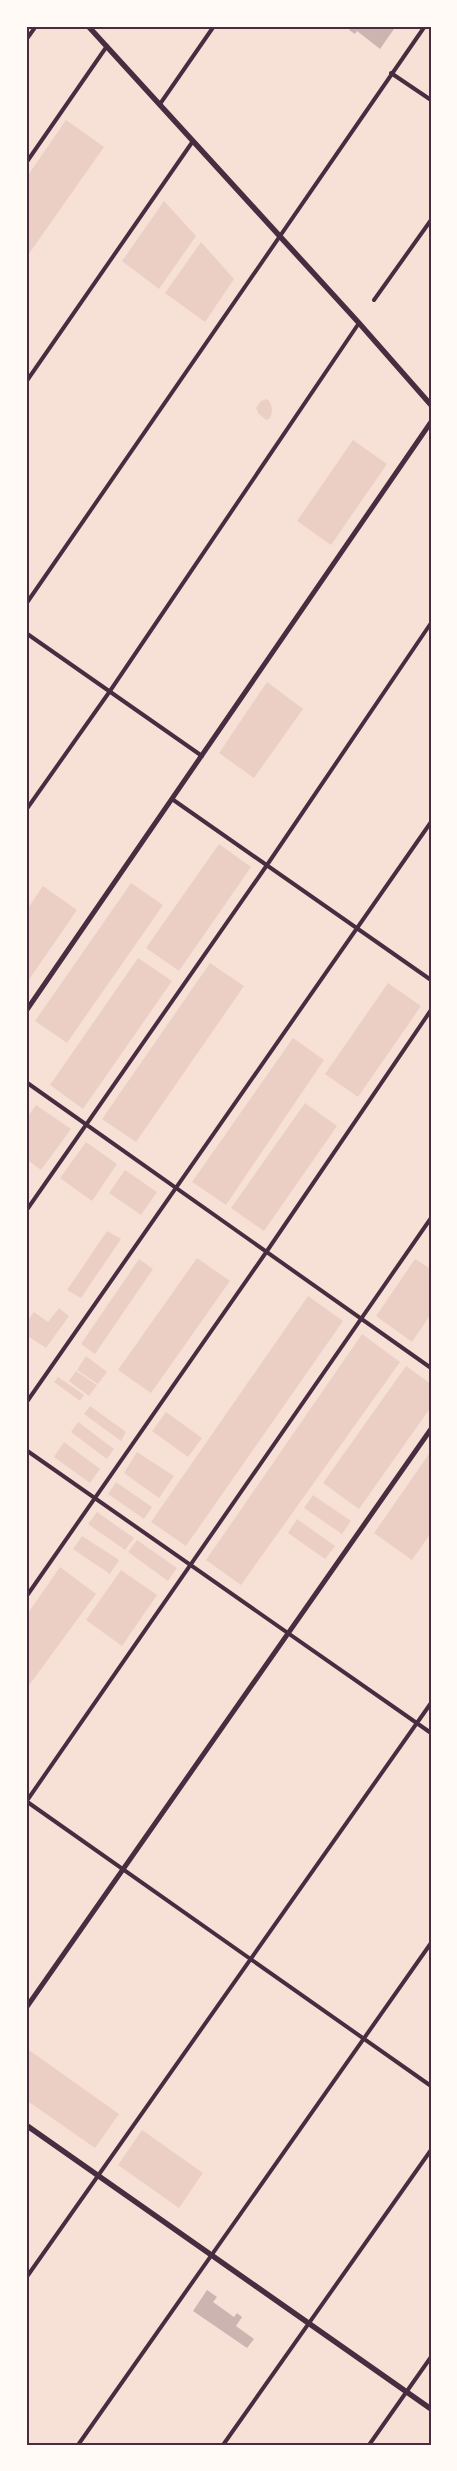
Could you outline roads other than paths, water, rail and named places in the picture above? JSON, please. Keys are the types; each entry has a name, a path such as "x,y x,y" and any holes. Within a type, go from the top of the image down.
{"main road":[{"path":"88,26 359,323 431,405"},
{"path":"26,2124 431,2409"}],"street":[{"path":"26,40 36,26"},
{"path":"160,104 214,26"},
{"path":"26,604 425,26"},
{"path":"26,163 107,46"},
{"path":"391,73 431,100"},
{"path":"26,382 193,141"},
{"path":"374,300 431,220"},
{"path":"26,810 110,691 359,323"},
{"path":"26,1011 431,422"},
{"path":"26,1211 267,865 431,623"},
{"path":"26,633 202,756"},
{"path":"172,799 431,980"},
{"path":"26,1403 431,822"},
{"path":"26,1597 267,1251 431,1010"},
{"path":"26,1082 431,1368"},
{"path":"431,1218 26,1801 431,2086"},
{"path":"26,2008 431,1429"},
{"path":"26,1450 431,1733"},
{"path":"26,2278 431,1704"},
{"path":"78,2445 431,1943"},
{"path":"223,2445 431,2150"},
{"path":"369,2445 431,2357"}]}
